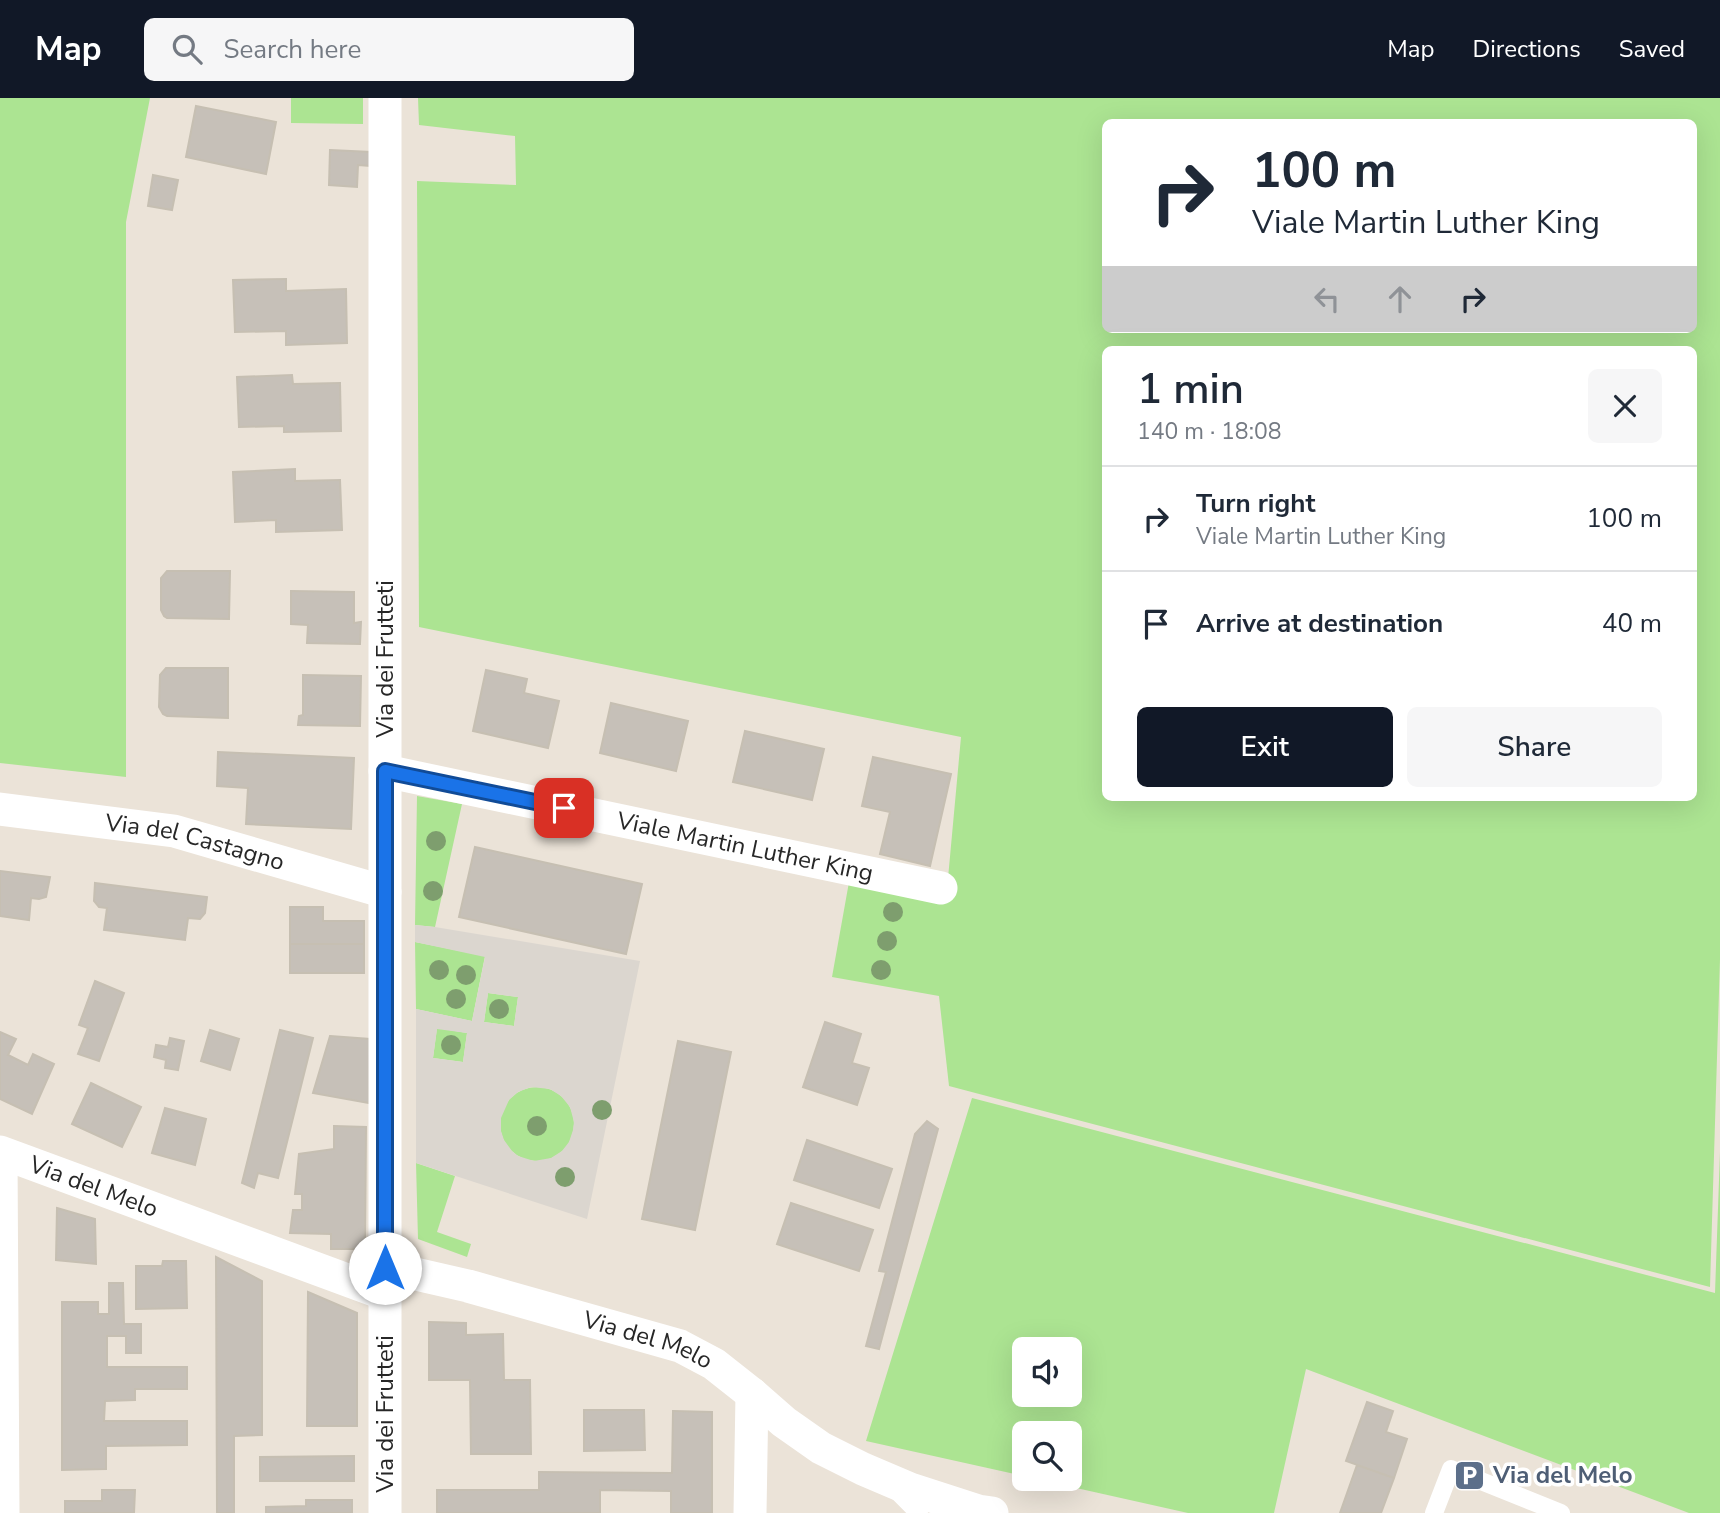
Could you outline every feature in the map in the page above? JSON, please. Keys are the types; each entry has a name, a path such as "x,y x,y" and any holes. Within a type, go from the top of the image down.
{"street":[{"name":"Via dei Frutteti","path":"385,98 386,1513"},
{"name":"Viale Martin Luther King","path":"385,771 941,888"},
{"name":"Via del Castagno","path":"0,809 174,831 385,892"},
{"name":"Via del Melo","path":"1,1152 385,1281 468,1286 680,1346 714,1364 783,1422 821,1448 909,1489 992,1513"},
{"path":"1,1152 3,1513"},
{"path":"750,1513 752,1394"}],"lane":[{"path":"1434,1513 1451,1469 1561,1513"},
{"name":"Via del Melo","path":"881,1477 919,1513"}],"green space":[{"path":"0,98 150,98 126,222 126,777 0,763"},
{"path":"291,98 363,98 363,124 291,123"},
{"path":"418,98 1720,98 1720,959 1710,1287 949,1086 939,996 832,977 849,882 946,900 961,737 419,627 417,181 516,185 515,136 419,125"},
{"path":"417,796 462,804 435,927 415,925"},
{"path":"415,942 485,956 472,1021 416,1009"},
{"path":"488,993 518,997 514,1026 484,1022"},
{"path":"437,1028 467,1033 463,1062 433,1058"},
{"path":"537,1087 551,1090 563,1098 571,1110 574,1124 571,1138 563,1150 551,1158 537,1161 523,1158 511,1150 503,1138 500,1124 503,1110 511,1098 523,1090"},
{"path":"972,1098 1715,1293 1720,1152 1720,1513 1689,1513 1306,1369 1274,1513 1188,1513 1082,1489 1082,1421 1012,1421 1012,1473 866,1441"},
{"path":"416,1163 455,1176 437,1232 471,1244 467,1257 418,1239"}],"shaded area":[{"path":"415,925 640,961 587,1219 416,1163 416,1009 472,1021 485,957 415,942","holes":["488,993 518,997 514,1026 484,1022","437,1029 467,1033 463,1062 433,1058","531,1087 550,1089 561,1096 570,1107 574,1122 569,1142 551,1158 534,1161 518,1156 504,1140 501,1118 509,1100 518,1092"]}],"building":[{"path":"196,106 276,122 266,174 186,157"},
{"path":"330,150 371,152 370,166 358,165 357,187 329,185"},
{"path":"153,175 178,180 172,210 148,206"},
{"path":"286,279 286,291 346,289 347,343 286,345 286,331 235,332 233,280"},
{"path":"292,375 293,384 340,383 341,431 284,432 284,426 239,427 237,377"},
{"path":"295,469 295,481 340,480 342,530 276,532 276,520 235,522 233,472"},
{"path":"167,571 230,571 229,619 164,616 161,610 161,578"},
{"path":"291,591 354,592 354,623 361,622 360,644 307,643 308,625 291,624"},
{"path":"166,668 228,668 228,718 163,714 159,707 160,675"},
{"path":"486,670 527,679 524,693 559,701 548,748 473,731"},
{"path":"303,675 361,676 360,726 298,725 299,716 303,715"},
{"path":"611,703 688,721 676,771 600,753"},
{"path":"745,731 824,749 812,800 733,782"},
{"path":"218,752 354,758 351,829 246,824 248,788 217,786"},
{"path":"873,757 951,774 930,866 880,854 890,812 862,806"},
{"path":"475,847 642,884 626,954 459,917"},
{"path":"0,871 50,877 46,897 31,898 29,920 0,916"},
{"path":"95,883 207,897 205,913 200,919 188,918 185,940 104,930 107,908 99,907 94,901"},
{"path":"290,907 323,907 323,921 364,921 364,944 290,944"},
{"path":"290,944 364,944 364,973 290,973"},
{"path":"95,981 124,993 99,1061 78,1054 88,1028 79,1025"},
{"path":"825,1022 861,1034 852,1063 869,1068 857,1105 803,1087"},
{"path":"210,1030 239,1039 230,1070 201,1061"},
{"path":"280,1030 313,1038 278,1178 258,1173 254,1188 242,1183"},
{"path":"0,1032 16,1039 8,1055 28,1065 33,1054 54,1064 32,1114 0,1099"},
{"path":"330,1036 370,1039 369,1103 313,1093"},
{"path":"170,1038 184,1041 178,1070 165,1068 166,1060 154,1057 156,1045 168,1047"},
{"path":"678,1041 731,1052 695,1230 642,1219"},
{"path":"91,1083 141,1107 122,1147 72,1124"},
{"path":"165,1108 206,1119 195,1165 152,1153"},
{"path":"927,1121 938,1129 879,1349 866,1346 886,1272 879,1271 915,1134"},
{"path":"334,1126 366,1127 365,1249 331,1249 331,1234 290,1233 293,1210 302,1210 302,1194 295,1194 299,1154 334,1149"},
{"path":"807,1140 892,1169 879,1208 794,1180"},
{"path":"791,1203 873,1230 859,1271 777,1244"},
{"path":"57,1208 95,1219 96,1264 56,1260"},
{"path":"216,1257 262,1281 262,1435 234,1436 234,1513 217,1513"},
{"path":"163,1261 186,1261 187,1308 136,1309 136,1266 162,1266"},
{"path":"109,1283 123,1283 124,1324 141,1324 141,1353 126,1353 126,1336 107,1336 107,1367 187,1367 187,1389 135,1389 135,1400 105,1401 104,1421 187,1421 187,1445 106,1446 106,1469 62,1470 62,1302 98,1302 98,1314 109,1314"},
{"path":"308,1292 357,1313 357,1426 307,1426"},
{"path":"429,1322 466,1323 466,1335 503,1334 504,1380 530,1380 531,1454 471,1454 470,1380 429,1380"},
{"path":"1367,1402 1393,1411 1386,1432 1407,1439 1394,1478 1346,1461"},
{"path":"584,1410 644,1410 645,1450 584,1451"},
{"path":"673,1411 712,1412 712,1513 671,1513 671,1491 600,1490 600,1513 437,1513 437,1490 539,1490 539,1472 672,1473"},
{"path":"354,1456 354,1481 260,1481 260,1457"},
{"path":"1357,1465 1394,1478 1381,1513 1340,1513"},
{"path":"102,1490 135,1490 134,1513 65,1513 65,1501 102,1501"},
{"path":"306,1500 352,1500 352,1513 266,1513 266,1507 306,1506"}],"place":[{"name":"Via del Melo","path":"1470,1475"}],"route":[{"path":"385,1268 385,771 564,808"}]}
